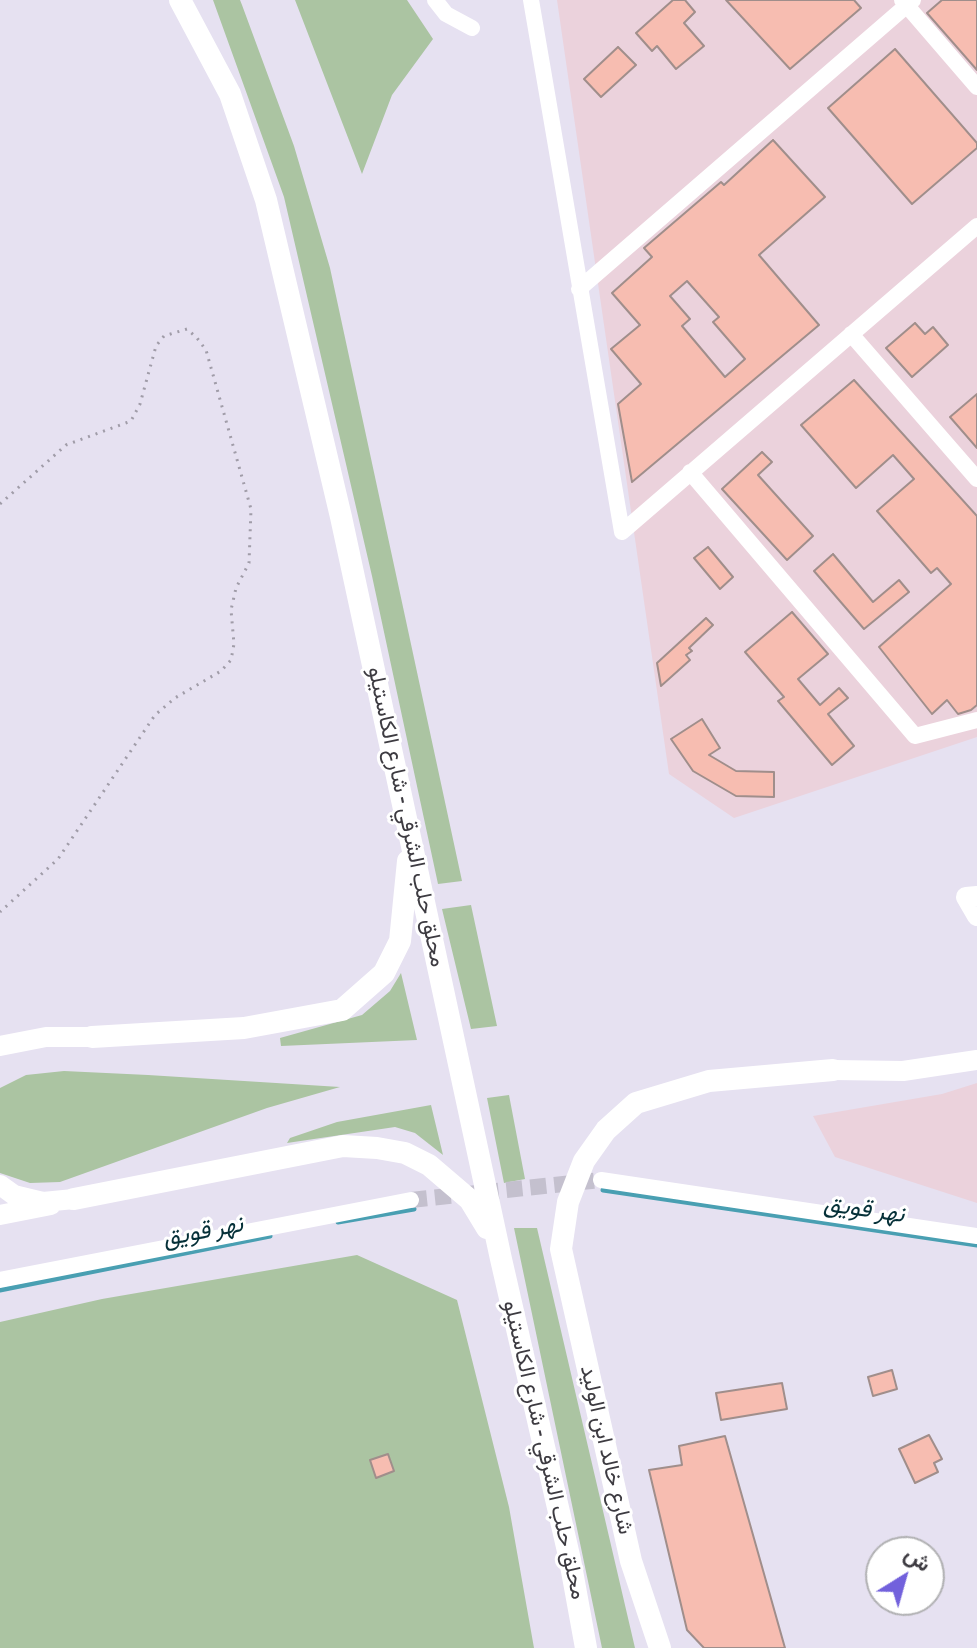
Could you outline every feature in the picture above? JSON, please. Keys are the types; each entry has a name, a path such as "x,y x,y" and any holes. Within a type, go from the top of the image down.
{"highway":[{"name":"محلق حلب الشرقي - شارع الكاستيلو","path":"180,0 230,94 266,200 341,517 501,1259 570,1560 586,1648"},
{"path":"92,1037 244,1028 342,1010 384,973 400,941 410,840"},
{"name":"شارع خالد ابن الوليد","path":"660,1648 631,1561 561,1249 564,1217 584,1161 606,1130 636,1103 709,1081 833,1070"},
{"path":"74,1199 343,1146 377,1148 405,1153 429,1165 470,1200 485,1222 501,1259"}],"main road":[{"path":"972,897 977,916"},
{"path":"1,1046 46,1037 92,1037"},
{"path":"833,1070 903,1071 977,1060"},
{"path":"0,1185 14,1195 43,1202 74,1199"},
{"path":"0,1215 74,1199"}],"street":[{"path":"435,0 446,14 472,28"},
{"path":"531,0 622,532 977,226"},
{"path":"579,289 907,2 977,87"},
{"path":"851,334 977,479"},
{"path":"690,472 915,736 977,720"},
{"path":"601,1180 977,1236"},
{"path":"0,1280 411,1200"}],"path":[{"path":"0,504 66,445 131,421 140,404 156,346 164,336 187,329 197,338 206,350 251,509 249,563 236,588 231,610 234,644 231,660 221,671 175,698 155,715 58,859 0,912"}],"shaded area":[{"path":"557,0 977,0 977,737 734,818 669,774"},
{"path":"977,1083 977,1203 835,1157 813,1116 942,1094"}],"green space":[{"path":"213,0 240,0 294,146 330,268 462,881 438,884 372,576 284,197"},
{"path":"295,0 407,0 433,39 392,95 362,174"},
{"path":"471,905 497,1026 471,1029 442,909"},
{"path":"401,973 417,1040 281,1046 280,1038 362,1015 390,991"},
{"path":"64,1071 340,1087 267,1108 60,1182 30,1183 0,1173 0,1088 26,1075"},
{"path":"509,1095 525,1179 504,1183 487,1098"},
{"path":"431,1105 443,1155 415,1133 395,1127 287,1143 290,1138 337,1122"},
{"path":"514,1228 537,1228 635,1648 602,1648"},
{"path":"357,1255 457,1300 509,1507 534,1648 0,1648 0,1322 102,1299"}],"building":[{"path":"673,0 685,0 695,12 684,23 704,46 676,69 657,46 652,51 636,33"},
{"path":"726,0 854,0 861,8 790,69"},
{"path":"942,0 977,0 977,70 927,13"},
{"path":"618,47 636,65 601,97 584,79"},
{"path":"895,49 977,143 977,148 912,204 828,108"},
{"path":"773,140 825,197 759,255 819,325 632,482 618,404 641,384 611,349 640,325 612,293 652,257 644,248 721,182 724,185","holes":["687,281 719,317 713,322 745,359 725,377 682,326 690,319 670,296"]},
{"path":"915,323 925,334 933,327 948,345 912,377 886,348"},
{"path":"854,380 977,516 977,705 971,710 958,714 947,700 932,714 879,647 951,584 937,568 931,573 877,511 914,479 893,455 856,488 801,425"},
{"path":"977,394 977,448 950,417"},
{"path":"762,452 772,462 758,475 813,536 787,560 722,489"},
{"path":"708,547 733,577 720,589 694,558"},
{"path":"833,554 873,602 899,580 909,592 864,629 814,571"},
{"path":"792,612 828,654 798,679 820,705 839,688 848,698 828,714 854,746 832,765 778,701 784,697 745,652"},
{"path":"706,618 713,625 689,648 692,651 686,655 690,660 661,686 657,663"},
{"path":"702,719 720,748 709,755 736,771 774,772 774,797 736,796 693,771 671,739"},
{"path":"892,1370 897,1389 873,1396 868,1377"},
{"path":"782,1383 787,1409 721,1420 716,1393"},
{"path":"929,1435 942,1459 934,1463 938,1472 915,1483 899,1449"},
{"path":"725,1436 785,1648 704,1648 687,1630 649,1470 682,1465 679,1446"},
{"path":"388,1454 394,1471 376,1478 370,1460"}],"waterway":[{"name":"نهر قويق","path":"603,1190 977,1245"},
{"name":"نهر قويق","path":"338,1222 414,1209"},
{"name":"نهر قويق","path":"0,1290 270,1236"}],"tunnel":[{"path":"411,1200 601,1180"}]}
